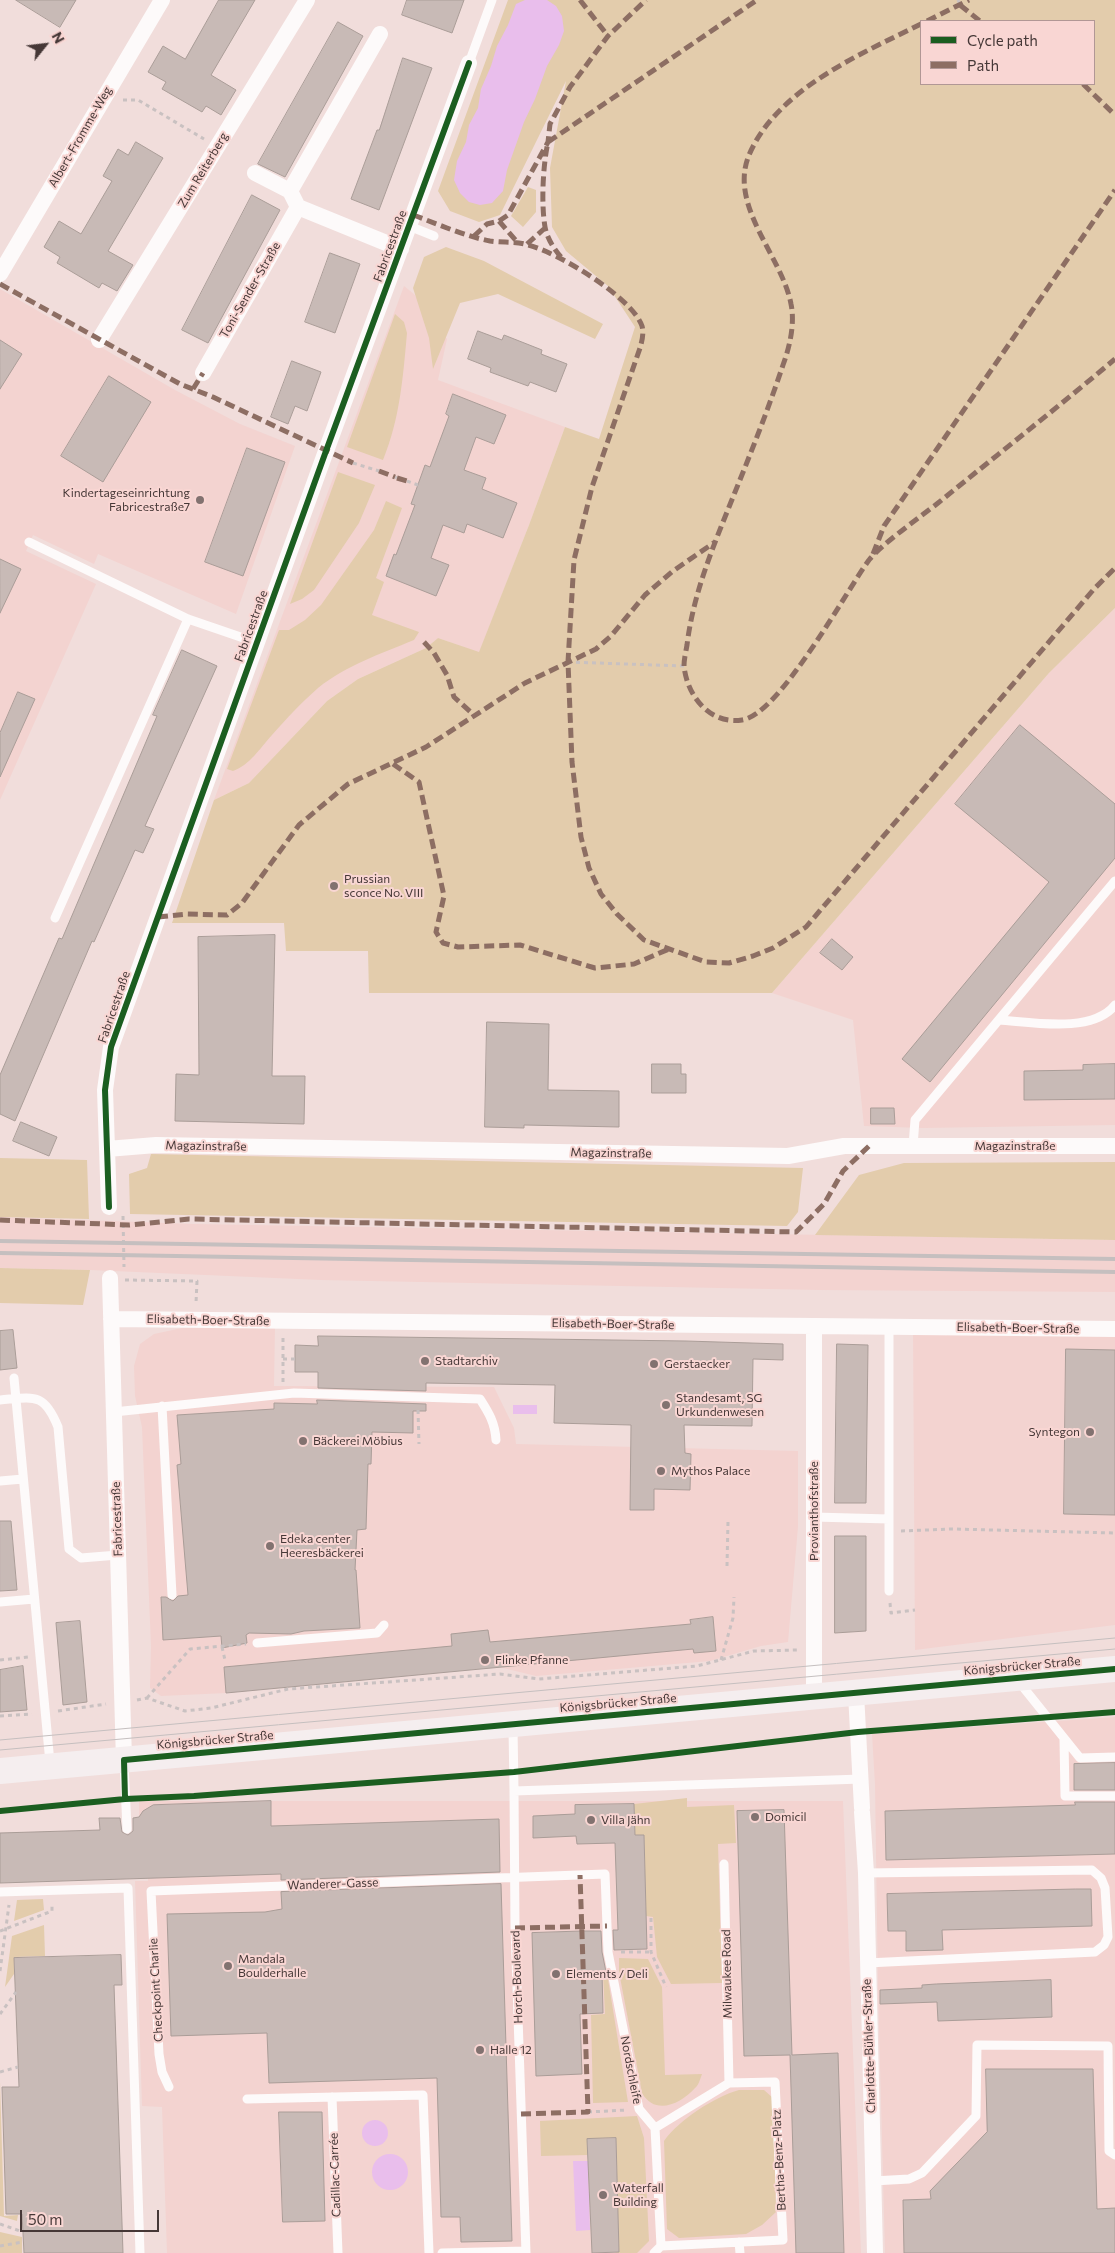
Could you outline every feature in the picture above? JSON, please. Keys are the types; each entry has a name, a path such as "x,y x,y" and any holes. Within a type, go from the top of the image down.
{"main road":[{"name":"Königsbrücker Straße","path":"0,1771 1115,1669"}],"street":[{"name":"Albert-Fromme-Weg","path":"0,274 162,0"},
{"name":"Zum Reiterberg","path":"99,340 306,0"},
{"path":"290,191 380,34"},
{"name":"Fabricestraße","path":"116,1210 107,1149 105,1090 111,1047 469,63"},
{"path":"255,173 290,191 298,207 401,249"},
{"name":"Toni-Sender-Straße","path":"202,374 298,207"},
{"name":"Magazinstraße","path":"107,1149 156,1145 788,1156 844,1146 1115,1146"},
{"name":"Fabricestraße","path":"117,1279 112,1319 124,1760"},
{"name":"Elisabeth-Boer-Straße","path":"112,1319 1115,1329"},
{"name":"Provianthofstraße","path":"814,1326 814,1696"},
{"name":"Charlotte-Bühler-Straße","path":"856,1693 861,1779 855,1792 858,1810 858,1832 864,1839 866,1873 874,2253"}],"lane":[{"path":"469,63 492,0"},
{"path":"410,226 434,236"},
{"path":"29,542 188,619 258,643"},
{"path":"55,918 188,619"},
{"path":"914,1146 915,1120 1115,881"},
{"path":"999,1020 1064,1024 1093,1020 1109,1013 1115,1005"},
{"path":"888,1327 889,1591"},
{"path":"14,1378 50,1767"},
{"path":"114,1412 283,1393 480,1399 490,1414 495,1428 496,1440"},
{"path":"0,1400 35,1398 51,1408 58,1427 69,1549 81,1558 118,1555"},
{"path":"162,1406 172,1595"},
{"path":"0,1481 23,1479"},
{"path":"814,1517 889,1519"},
{"path":"0,1602 34,1599"},
{"path":"257,1643 377,1633 384,1625"},
{"path":"1016,1678 1045,1718 1082,1761 1115,1757"},
{"name":"Horch-Boulevard","path":"513,1724 514,1877 526,2252"},
{"path":"1064,1739 1065,1796 1111,1794"},
{"path":"124,1760 127,1829"},
{"path":"514,1791 861,1779"},
{"name":"Milwaukee Road","path":"724,1864 729,2083"},
{"path":"866,1873 1092,1870 1101,1878 1105,1888 1108,1937 1104,1945 1094,1952 867,1962"},
{"name":"Wanderer-Gasse","path":"151,1891 605,1874 608,1950"},
{"path":"0,1892 128,1884 140,2253"},
{"name":"Checkpoint Charlie","path":"151,1891 158,2054 162,2072 169,2087"},
{"name":"Nordschleife","path":"608,1950 639,2109 655,2128"},
{"path":"873,2181 909,2179 922,2173 976,2116 977,2045 1111,2045 1109,2151 1115,2156"},
{"name":"Bertha-Benz-Platz","path":"729,2083 775,2082 783,2240 739,2242"},
{"path":"661,2246 655,2128 729,2083"},
{"path":"247,2100 423,2095 429,2253"},
{"name":"Cadillac-Carrée","path":"332,2097 338,2253"},
{"path":"654,2253 661,2246 739,2242 740,2253"},
{"path":"442,2253 526,2252"}],"path":[{"path":"958,0 960,4"},
{"path":"102,100 138,100 218,146"},
{"path":"354,463 379,472"},
{"path":"407,481 418,485"},
{"path":"568,662 684,666"},
{"path":"116,1210 117,1279 197,1280 196,1319"},
{"path":"283,1320 283,1393"},
{"path":"283,1359 295,1359"},
{"path":"418,1396 419,1444"},
{"path":"727,1566 728,1521"},
{"path":"915,1531 952,1529 1115,1533"},
{"path":"889,1591 891,1613 915,1610"},
{"path":"721,1660 733,1618 734,1597"},
{"path":"147,1698 190,1649 257,1643"},
{"path":"222,1647 225,1660"},
{"path":"0,1716 147,1698 185,1711 211,1708 288,1689 500,1674 539,1679 697,1666 754,1651 814,1649"},
{"path":"0,1660 39,1656"},
{"path":"0,1810 125,1799 204,1796 514,1772 858,1732 1115,1712"},
{"path":"0,1971 10,1892"},
{"path":"0,1931 52,1911"},
{"path":"651,1918 651,1952 666,1987"},
{"path":"608,1950 651,1952"},
{"path":"0,2014 16,1992"},
{"path":"0,2072 18,2067"},
{"path":"588,2112 639,2109"},
{"path":"0,2224 23,2232"},
{"path":"0,2246 23,2242"}],"shaded area":[{"path":"508,0 1115,0 1115,608 1049,673 772,993 369,993 368,951 286,951 284,923 172,923 214,800 249,783 327,701 358,679 426,648 438,638 479,652 565,427 599,439 635,327 608,286 566,251 552,227 550,168 566,81 500,215 479,222 450,211 438,191"},
{"path":"525,0 547,0 556,6 562,16 564,31 524,122 507,170 503,191 492,203 480,205 469,202 460,193 454,180 457,161 466,142 469,125 478,108 481,89 497,46 516,4"},
{"path":"528,187 536,190 536,212 523,227 511,216"},
{"path":"446,247 484,261 603,324 595,339 498,294 460,303 433,369 429,338 413,288 424,257"},
{"path":"404,286 414,294 447,339 438,380 565,427 529,525 479,653 438,638 426,648 358,679 327,701 249,783 214,800"},
{"path":"0,289 175,390 240,424 295,446 236,614 98,554 94,564 33,535 26,551 96,584 0,800"},
{"path":"395,314 404,322 407,333 397,413 383,460 347,447"},
{"path":"338,472 375,485 359,523 314,590 302,599 290,604"},
{"path":"386,501 402,508 376,578 384,582 372,615 419,632 414,640 364,661 329,680 300,705 245,765 233,771 227,769 279,630 289,630 305,620 321,605 374,530"},
{"path":"1115,608 1115,1125 922,1128 864,1126 853,1020 772,993 1049,673"},
{"path":"151,1154 803,1168 798,1212 787,1226 130,1214 129,1174 147,1168"},
{"path":"0,1158 87,1160 89,1219 0,1217"},
{"path":"1115,1162 1115,1240 815,1235 859,1175 904,1163"},
{"path":"0,1217 194,1224 1115,1240 1115,1292 819,1290 321,1280 0,1268"},
{"path":"0,1268 90,1270 83,1305 0,1303"},
{"path":"1115,1322 1115,1625 915,1650 913,1327"},
{"path":"275,1326 274,1386 494,1387 514,1428 516,1444 798,1451 798,1527 788,1642 761,1646 710,1661 536,1676 499,1667 227,1693 161,1696 150,1688 151,1646 142,1427 135,1396 134,1366 140,1344 154,1334 187,1327"},
{"path":"513,1405 537,1405 537,1414 513,1414"},
{"path":"1115,1717 1115,2253 885,2253 875,1784 872,1734"},
{"path":"687,1798 687,1807 734,1805 736,1843 718,1844 722,1983 671,1984 657,1957 653,1917 646,1916 644,1835 635,1835 634,1804"},
{"path":"139,1801 843,1801 861,2253 167,2253 162,2107 142,2106 135,1881 148,1881 146,1831 139,1831"},
{"path":"43,1899 44,1910 14,1921 17,1900"},
{"path":"44,1925 45,1956 14,1957 14,1974 5,1987 12,1936"},
{"path":"619,1958 648,1959 662,1987 665,2075 702,2074 696,2087 676,2103 661,2106 654,2104 647,2100 642,2093 619,1972"},
{"path":"607,1973 628,2102 593,2103 591,2015 605,2014 603,1974"},
{"path":"0,2082 4,2216 18,2215 17,2221 0,2216"},
{"path":"739,2090 764,2090 773,2098 776,2212 762,2225 746,2234 679,2238 667,2229 664,2141 679,2125 698,2110 729,2093"},
{"path":"637,2116 644,2138 649,2241 637,2253 614,2253 619,2251 616,2138 590,2139 587,2143 588,2155 541,2156 540,2121"},
{"path":"375,2120 385,2123 388,2133 385,2143 375,2146 365,2143 362,2133 365,2123"},
{"path":"390,2154 402,2160 408,2172 402,2184 390,2190 378,2184 372,2172 378,2160"},
{"path":"573,2161 588,2161 590,2230 576,2231"},
{"path":"0,2232 22,2237 22,2253 0,2253"}],"building":[{"path":"16,0 76,0 60,27"},
{"path":"219,0 255,0 211,75 236,90 221,115 206,106 202,112 162,89 166,82 148,72 163,46 185,59"},
{"path":"407,0 464,0 452,33 402,15"},
{"path":"338,22 363,36 285,177 258,164"},
{"path":"403,58 432,68 379,210 351,199 377,130 379,130"},
{"path":"136,142 163,158 108,251 133,265 117,291 102,283 99,288 57,263 60,257 44,247 59,221 81,234 112,181 103,176 118,149 128,155"},
{"path":"252,195 280,210 208,343 182,330"},
{"path":"330,253 360,264 335,333 305,322"},
{"path":"478,331 502,340 504,335 542,350 541,354 567,364 556,392 530,382 528,386 490,372 491,368 468,359"},
{"path":"0,340 22,354 0,389"},
{"path":"292,361 321,372 307,411 295,406 288,424 271,417"},
{"path":"109,376 151,402 103,482 61,456"},
{"path":"453,394 506,415 494,444 476,437 464,470 486,478 482,489 517,503 503,538 467,524 464,533 443,525 431,558 449,565 436,596 386,576 415,505 411,504 425,465 430,467 449,416 446,414"},
{"path":"247,448 285,462 243,576 205,562"},
{"path":"0,559 21,569 0,613"},
{"path":"182,650 217,666 145,826 154,829 143,853 135,850 94,942 92,941 15,1121 0,1114 0,1075 59,938 62,939 157,716 153,715"},
{"path":"18,692 35,699 0,777 0,733"},
{"path":"1020,725 1115,804 1115,858 930,1082 902,1059 1049,882 955,804"},
{"path":"275,935 272,1076 305,1076 304,1124 175,1121 176,1074 199,1075 198,937"},
{"path":"832,939 853,957 842,970 820,953"},
{"path":"487,1022 549,1024 548,1090 619,1091 619,1127 524,1125 524,1128 485,1127"},
{"path":"652,1064 681,1064 681,1074 686,1074 686,1093 652,1093"},
{"path":"1115,1064 1115,1099 1024,1100 1024,1071 1083,1070 1083,1065"},
{"path":"871,1108 894,1108 895,1124 871,1124"},
{"path":"21,1122 57,1137 49,1156 13,1141"},
{"path":"13,1330 17,1368 0,1370 0,1331"},
{"path":"318,1336 783,1344 783,1360 753,1359 752,1426 684,1425 685,1453 691,1454 690,1490 654,1489 654,1510 630,1510 631,1425 554,1423 555,1385 426,1383 426,1391 318,1388 318,1372 295,1372 295,1345 318,1346"},
{"path":"837,1344 868,1345 866,1503 835,1503"},
{"name":"Syntegon","path":"1066,1349 1115,1350 1115,1515 1064,1514"},
{"name":"Edeka center Heeresbäckerei","path":"317,1400 426,1404 426,1411 413,1411 413,1433 372,1432 371,1464 368,1464 366,1529 357,1530 355,1570 360,1628 304,1631 291,1634 249,1633 246,1635 247,1643 222,1648 221,1636 163,1640 161,1597 166,1597 173,1601 178,1596 188,1595 177,1465 181,1464 177,1415 274,1409 274,1403 317,1404"},
{"path":"0,1521 11,1521 17,1590 0,1591"},
{"path":"835,1536 866,1536 866,1631 835,1633"},
{"path":"713,1617 716,1651 694,1653 693,1649 226,1693 224,1667 452,1646 451,1634 488,1630 490,1642 691,1624 690,1620"},
{"path":"80,1621 87,1702 63,1705 56,1623"},
{"path":"23,1666 27,1710 0,1712 0,1670"},
{"path":"1115,1763 1115,1790 1074,1790 1074,1764"},
{"path":"271,1801 271,1826 499,1819 500,1872 281,1880 281,1874 0,1883 0,1833 100,1830 99,1818 120,1818 122,1832 128,1835 133,1831 133,1818 139,1817 143,1811 153,1805"},
{"path":"1075,1802 1115,1802 1115,1854 886,1860 885,1811 1075,1805"},
{"path":"634,1804 635,1835 644,1835 647,1949 614,1950 613,1930 618,1930 615,1843 577,1844 576,1836 533,1838 533,1816 575,1814 575,1805"},
{"path":"784,1810 792,2055 838,2053 844,2253 796,2253 790,2055 744,2056 737,1811"},
{"path":"501,1884 512,2241 461,2242 460,2217 441,2217 437,2078 269,2083 267,2033 171,2036 167,1914 265,1912 282,1909 281,1892"},
{"path":"1091,1889 1092,1926 942,1930 943,1950 906,1951 906,1931 888,1931 887,1894"},
{"path":"601,1931 602,1952 606,1972 602,1972 603,2013 580,2014 582,2074 536,2076 532,1933"},
{"path":"121,1955 122,1985 114,1985 123,2253 24,2253 22,2214 6,2214 2,2087 19,2087 14,1958"},
{"path":"1051,1980 1052,2017 938,2021 937,2002 880,2004 880,1990 922,1988 922,1985 936,1984"},
{"path":"986,2069 1093,2069 1097,2209 1115,2208 1115,2253 904,2253 903,2200 931,2199 930,2191 987,2132"},
{"path":"279,2112 322,2112 325,2221 283,2222"},
{"name":"Waterfall Building","path":"616,2138 619,2252 592,2253 587,2139"}],"tram line":[{"path":"0,1740 1115,1638"},
{"path":"0,1750 1115,1649"}],"railway":[{"path":"0,1241 1115,1259"},
{"path":"0,1253 1115,1272"}],"marked path":[{"path":"580,0 608,36"},
{"path":"474,236 487,224 499,221 508,215 548,142 550,124 570,87 608,36 646,0"},
{"path":"561,257 549,239 544,217 543,184 548,142 757,0"},
{"path":"929,20 969,0"},
{"path":"960,5 979,20"},
{"path":"920,24 848,61 800,92 779,111 762,132 749,155 744,174 745,193 759,231 786,286 791,304 792,327 788,350 777,383 709,558 698,592 684,666 686,677 695,698 710,713 720,718 742,720 757,713 774,698 792,676 875,553 1115,359"},
{"path":"1084,85 1115,115"},
{"path":"873,554 884,526 1115,190"},
{"path":"413,215 471,236 490,241 523,244 541,249 574,266 609,289 635,314 642,326 643,334 640,348 592,487 574,560 568,662 572,762 581,837 589,868 601,894 617,914 644,940 706,962 729,963 773,948 806,927 1094,589 1115,568"},
{"path":"499,221 518,243"},
{"path":"527,244 545,228"},
{"path":"0,284 180,384 213,397 353,463"},
{"path":"193,389 203,373"},
{"path":"379,471 395,477"},
{"path":"397,478 407,481"},
{"path":"158,917 187,914 227,915 242,903 299,825 348,784 426,747 525,683 596,649 611,636 645,595 673,571 715,542"},
{"path":"424,642 434,653 447,675 454,697 475,716"},
{"path":"393,764 419,782 444,896 436,932 443,943 458,947 520,945 595,968 634,964 669,949"},
{"path":"0,1220 129,1225 189,1219 796,1232 824,1204 843,1171 869,1146"},
{"path":"521,2114 588,2112 580,1875"},
{"path":"515,1928 607,1926"}],"cycle path":[{"path":"109,1207 105,1090 111,1047 326,451 469,63"},
{"path":"125,1799 124,1760 1115,1669"},
{"path":"0,1811 125,1799 194,1796 514,1772 858,1732 1115,1712"}],"place":[{"name":"Kindertageseinrichtung Fabricestraße7","path":"200,500"},
{"name":"Prussian sconce No. VIII","path":"334,886"},
{"name":"Stadtarchiv","path":"425,1361"},
{"name":"Gerstaecker","path":"654,1364"},
{"name":"Standesamt, SG Urkundenwesen","path":"666,1405"},
{"name":"Syntegon","path":"1090,1432"},
{"name":"Bäckerei Möbius","path":"303,1441"},
{"name":"Mythos Palace","path":"661,1471"},
{"name":"Edeka center Heeresbäckerei","path":"270,1546"},
{"name":"Flinke Pfanne","path":"485,1660"},
{"name":"Domicil","path":"755,1817"},
{"name":"Villa Jähn","path":"591,1820"},
{"name":"Mandala Boulderhalle","path":"228,1966"},
{"name":"Elements / Deli","path":"556,1974"},
{"name":"Halle 12","path":"480,2050"},
{"name":"Waterfall Building","path":"603,2195"}]}
